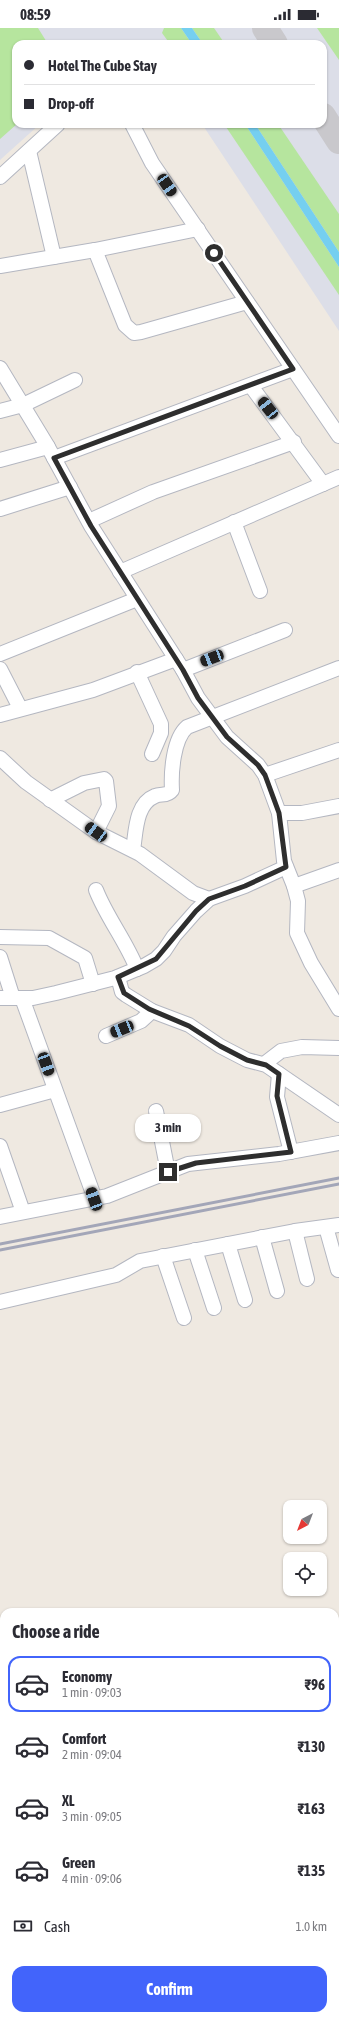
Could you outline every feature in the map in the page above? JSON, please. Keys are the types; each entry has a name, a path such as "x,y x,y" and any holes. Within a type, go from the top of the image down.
{"street":[{"path":"0,177 54,128"},
{"path":"134,128 152,163 339,436"},
{"path":"29,151 54,257"},
{"path":"0,266 95,250 198,229"},
{"path":"95,250 125,325 134,333 247,302"},
{"path":"0,368 51,452 89,522 179,664 198,698 212,719 227,737 258,765 265,775 279,813 286,867 294,886 298,901 297,933 311,963 339,1009"},
{"path":"0,460 51,452 159,418 251,386 293,369"},
{"path":"0,411 23,405 75,380"},
{"path":"251,386 294,442 323,484"},
{"path":"89,522 153,492 294,442"},
{"path":"120,572 339,477"},
{"path":"0,509 70,487"},
{"path":"234,522 260,591"},
{"path":"0,654 137,599"},
{"path":"0,715 20,708 93,690 137,672 179,664 285,630"},
{"path":"132,850 141,810 153,797 167,795 172,790 174,755 184,730 187,727 212,719 339,668"},
{"path":"0,669 20,708"},
{"path":"137,672 161,724 161,733 152,754"},
{"path":"265,775 339,750"},
{"path":"0,758 18,776 96,832 132,850 193,893 209,899"},
{"path":"50,800 84,783 104,779 106,781 109,806 96,832"},
{"path":"279,813 302,813 339,806"},
{"path":"12,998 33,998 93,984 118,977 136,969 156,959 196,911 209,899 245,886 286,867"},
{"path":"294,886 339,870"},
{"path":"96,890 104,910 128,948 136,969"},
{"path":"0,937 52,939 85,958 93,984"},
{"path":"0,957 12,998 55,1090 94,1199"},
{"path":"118,977 124,993 152,1011 189,1026 220,1046 247,1060 264,1064 339,1115"},
{"path":"106,1036 141,1021 152,1011"},
{"path":"264,1064 281,1051 302,1047 339,1048"},
{"path":"279,1074 277,1096 291,1152"},
{"path":"0,1105 55,1090"},
{"path":"156,1111 168,1172"},
{"path":"0,1217 107,1196 168,1172 196,1163 291,1152 339,1143"},
{"path":"0,1146 23,1212"},
{"path":"0,1302 116,1275 140,1261 262,1237 332,1226 338,1270"},
{"path":"295,1231 307,1279"},
{"path":"262,1237 277,1292"},
{"path":"228,1244 245,1300"},
{"path":"194,1250 214,1308"},
{"path":"163,1256 184,1318"}],"shaded area":[{"path":"0,28 339,28 339,331 205,128 327,128 327,40 12,40 12,128 36,128 0,160"}],"green space":[{"path":"0,28 38,28 46,40 12,40 12,128 0,139"},
{"path":"164,28 181,28 189,40 167,40 162,33"},
{"path":"192,28 214,28 222,40 200,40"},
{"path":"317,28 339,28 339,60 327,43 327,40 325,40"},
{"path":"227,128 248,128 339,267 339,295"},
{"path":"258,128 281,128 339,214 339,252"}],"water":[{"path":"181,28 192,28 200,40 189,40"},
{"path":"248,128 258,128 339,252 339,267"}],"taxiway":[{"path":"265,28 272,40"},
{"path":"327,122 339,141"}],"railway":[{"path":"0,1244 339,1178"},
{"path":"0,1250 339,1184"}],"route":[{"path":"168,1172 188,1164 291,1152 283,1126 277,1096 279,1074 266,1065 249,1061 220,1046 189,1026 152,1011 122,992 118,977 156,959 196,911 209,899 245,886 286,867 284,861 279,813 270,784 265,775 258,765 227,737 212,719 198,698 183,670 91,526 54,458 159,418 251,386 293,369 214,253"}]}
